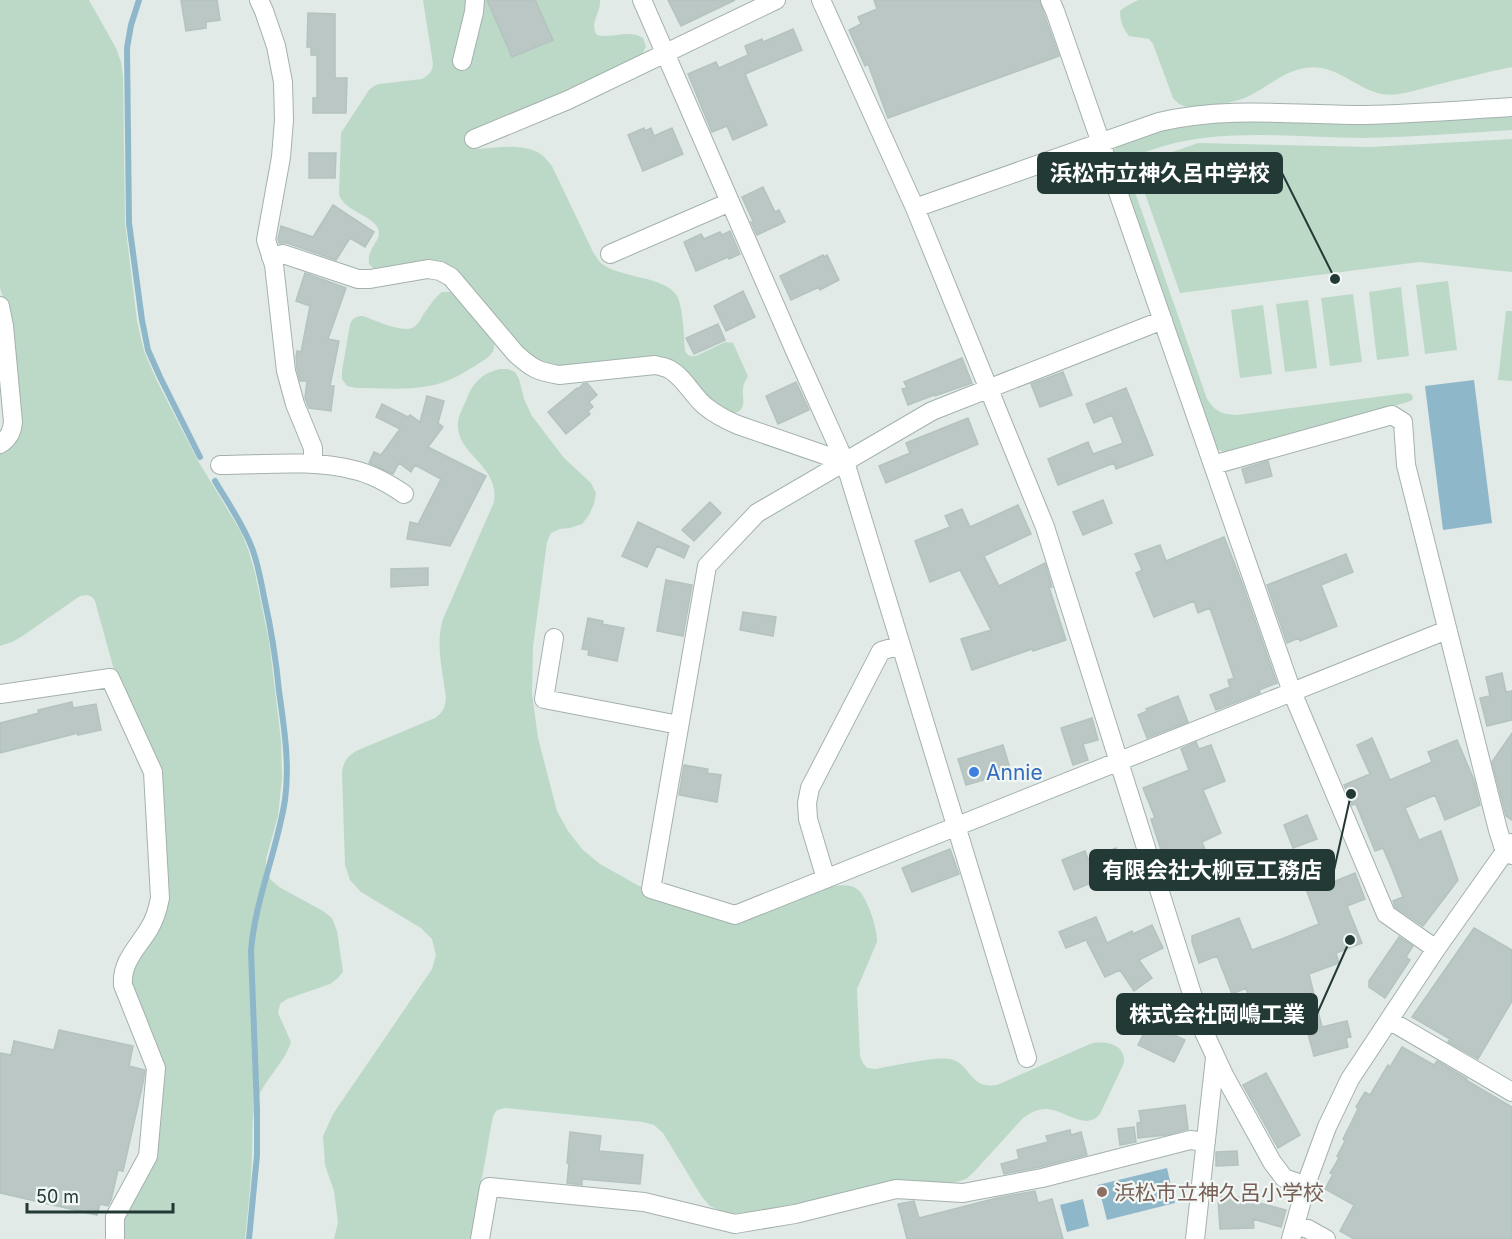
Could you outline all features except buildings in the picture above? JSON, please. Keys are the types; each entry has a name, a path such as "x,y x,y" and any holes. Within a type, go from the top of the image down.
{"street":[{"path":"259,0 276,46 282,82 284,120 281,157 266,240 274,265 286,371 295,404 313,448 313,464"},
{"path":"462,61 475,0"},
{"path":"642,0 844,462 1027,1058"},
{"path":"474,139 568,100 776,0"},
{"path":"821,0 915,208 1055,554 1197,1010 1215,1058 1272,1162 1284,1178 1306,1186"},
{"path":"1050,0 1292,692 1386,914 1436,949"},
{"path":"915,208 1159,123 1200,114 1242,112 1366,115 1512,107"},
{"path":"610,254 730,202"},
{"path":"271,257 283,254 358,279 428,269 440,271 451,277 528,365 543,372 559,375 655,365 670,370 706,407 721,417 844,462"},
{"path":"0,306 13,422 9,437 0,444"},
{"path":"1163,320 932,411 758,513 707,566 651,889 735,915 1447,630"},
{"path":"1213,465 1392,415 1403,422 1406,465 1447,630 1498,830 1510,850 1436,949 1350,1079 1327,1127 1306,1186 1293,1232 1308,1229 1326,1239"},
{"path":"220,465 313,464 354,470 388,483 404,494"},
{"path":"554,638 544,699 679,725"},
{"path":"826,879 808,819 807,803 810,788 881,651 901,645"},
{"path":"0,694 110,678 153,772 160,898 157,914 150,929 124,968 122,976 123,985 156,1068 148,1156 115,1217 115,1239"},
{"path":"1389,1020 1512,1092"},
{"path":"1195,1239 1215,1058"},
{"path":"480,1239 489,1187 644,1202 735,1224 795,1214 896,1189 963,1193 1042,1178 1190,1140 1206,1142"}],"green space":[{"path":"0,0 89,0 116,48 123,77 125,223 137,321 144,351 197,459 241,532 255,573 269,641 281,740 282,778 278,816 266,859 266,871 279,887 332,918 337,931 343,972 330,984 287,999 280,1004 278,1013 291,1042 262,1089 255,1106 245,1239 122,1239 122,1219 164,1067 130,983 131,970 156,932 160,770 114,670 92,597 80,596 21,637 0,646 0,451 6,447 7,309 0,288"},
{"path":"423,0 600,0 594,26 597,35 632,34 643,38 646,47 642,54 634,60 467,143 470,148 476,149 527,148 543,156 552,166 593,252 601,263 618,272 663,285 677,296 682,314 685,351 688,355 696,356 725,342 733,343 748,376 743,387 742,408 736,412 729,412 721,408 687,375 559,368 532,359 465,281 374,269 369,264 371,250 379,233 373,222 347,206 339,194 341,133 374,86 422,79 431,71 433,64"},
{"path":"1138,0 1512,0 1512,67 1389,95 1362,87 1326,69 1305,68 1284,75 1239,100 1215,105 1186,106 1173,98 1153,44 1149,39 1129,36 1124,28 1120,11"},
{"path":"1512,115 1512,130 1365,138 1257,135 1203,138 1177,143 1126,160 1126,166 1207,399 1216,410 1237,415 1407,393 1413,397 1408,402 1225,453 1216,448 1113,152 1116,147 1181,126 1221,121"},
{"path":"1512,139 1512,272 1419,262 1180,293 1135,165 1198,143 1370,147"},
{"path":"1448,281 1457,350 1425,354 1416,285"},
{"path":"1401,287 1409,356 1377,360 1369,292"},
{"path":"442,292 450,292 458,296 489,332 494,347 489,357 453,378 429,386 397,389 347,386 342,379 342,371 350,324 354,319 363,316 396,328 409,329 417,324 431,303"},
{"path":"1353,294 1362,362 1330,366 1321,298"},
{"path":"1308,300 1317,368 1285,372 1276,304"},
{"path":"1263,305 1272,374 1240,378 1231,310"},
{"path":"1506,311 1512,311 1512,381 1498,380"},
{"path":"500,369 515,372 532,416 564,458 591,483 596,493 594,504 582,524 551,533 547,542 533,647 532,693 538,738 557,811 568,831 582,849 600,864 641,887 651,897 735,925 829,887 843,885 854,887 861,893 868,906 877,937 857,989 860,1056 867,1068 875,1069 943,1058 957,1062 981,1083 997,1085 1090,1044 1108,1043 1122,1051 1124,1063 1100,1114 1094,1119 1081,1120 1046,1109 1034,1112 1023,1118 973,1173 966,1179 956,1182 735,1214 710,1206 702,1197 663,1133 654,1125 505,1108 497,1110 493,1116 471,1239 334,1239 338,1222 334,1191 325,1165 323,1136 333,1114 432,969 436,955 432,939 421,928 361,892 350,880 345,865 342,773 346,760 356,751 435,718 444,707 446,698 440,648 443,619 494,502 491,479 464,444 459,435 458,421 476,382 484,375"}],"water":[{"path":"1474,380 1492,523 1443,530 1425,386"},
{"path":"1167,1168 1175,1203 1107,1220 1098,1185"},
{"path":"1083,1199 1089,1226 1067,1232 1060,1205"}],"waterway":[{"path":"139,0 127,48 129,223 148,350 200,457"},
{"path":"215,481 244,530 258,566 275,655 287,759 285,800 261,894 251,951 257,1155 249,1239"}],"place":[{"name":"浜松市立神久呂中学校","path":"1335,279"},
{"name":"Annie","path":"974,772"},
{"name":"有限会社大柳豆工務店","path":"1351,794"},
{"name":"株式会社岡嶋工業","path":"1350,940"},
{"name":"浜松市立神久呂小学校","path":"1102,1192"}]}
